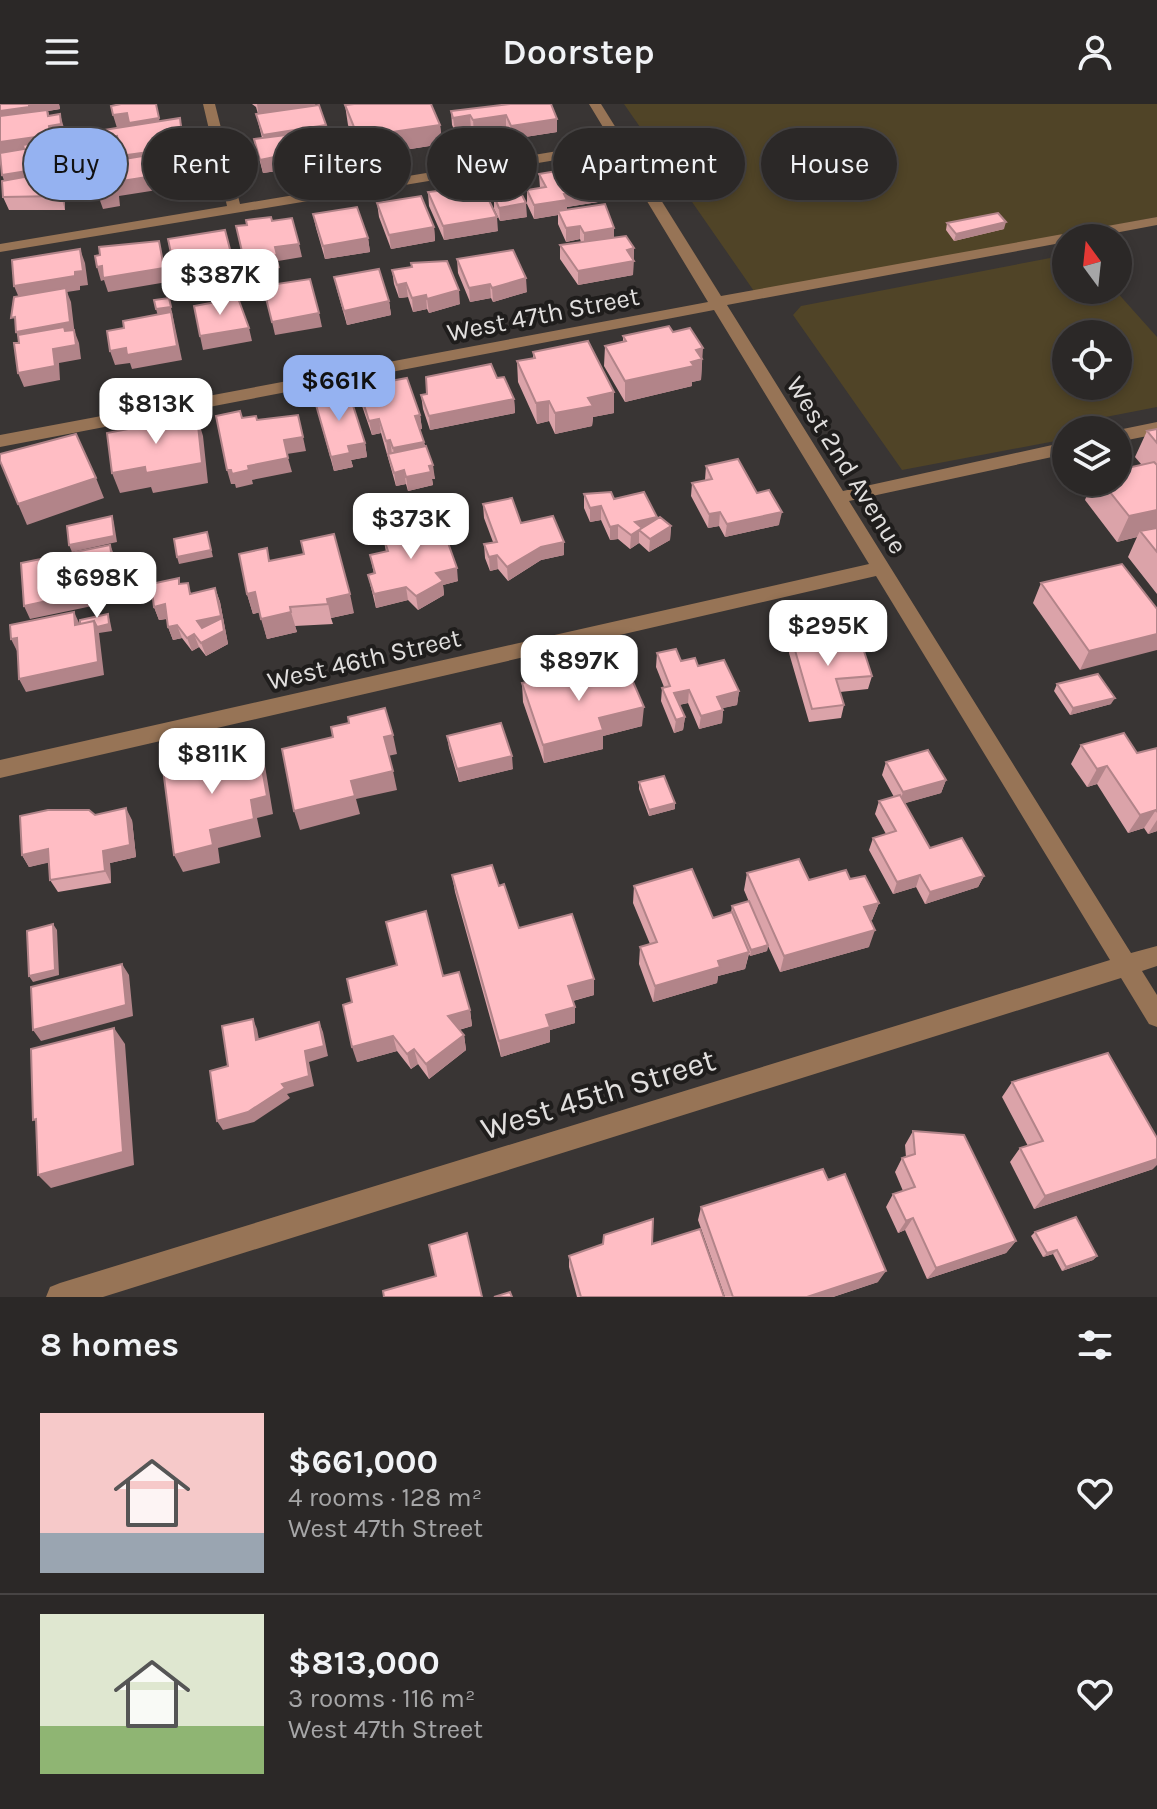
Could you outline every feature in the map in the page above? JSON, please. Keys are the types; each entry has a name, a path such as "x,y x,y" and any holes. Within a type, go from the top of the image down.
{"street":[{"path":"209,104 234,208"},
{"name":"West 2nd Avenue","path":"595,104 610,128"},
{"path":"0,248 553,156"},
{"name":"West 2nd Avenue","path":"654,200 1157,1016"},
{"name":"West 47th Street","path":"0,441 1157,221"},
{"path":"1132,433 1157,428"},
{"path":"837,498 1052,451"},
{"name":"West 46th Street","path":"0,769 880,568"},
{"name":"West 45th Street","path":"60,1297 1157,956"}],"shaded area":[{"path":"624,104 1157,104 1157,217 1121,224 1052,224 1052,237 756,294 691,200 745,200 745,128 641,128"},
{"path":"1052,258 1052,304 1128,304 1157,337 1157,407 1111,416 1052,416 1052,442 902,470 793,315 801,306"}],"building":[{"path":"0,104 29,104 29,107 0,111"},
{"path":"156,104 159,118 129,123 127,113 113,115 111,106"},
{"path":"431,104 440,125 411,129 354,128 345,105"},
{"path":"510,104 551,104 557,119 511,126 506,115 473,120 470,115 453,118 451,111"},
{"path":"319,105 326,125 274,128 274,133 263,135 256,114"},
{"path":"47,110 48,116 60,114 61,124 49,128 24,128 24,139 0,142 0,116"},
{"path":"180,118 181,127 143,128 143,153 127,155 127,128 116,128"},
{"path":"274,136 274,157 260,160 258,138"},
{"path":"24,149 24,172 2,175 0,153"},
{"path":"143,156 143,178 127,180 127,159"},
{"path":"553,172 553,200 567,200 534,205 532,200 537,200 537,188 546,187 539,174"},
{"path":"24,177 24,197 3,197 2,181"},
{"path":"421,196 434,227 389,235 377,203"},
{"path":"432,200 489,200 497,217 443,226"},
{"path":"496,200 524,200 526,203 499,208"},
{"path":"605,204 614,228 584,233 580,226 566,228 558,211"},
{"path":"357,207 368,238 323,246 313,214"},
{"path":"998,213 1006,222 956,234 947,223"},
{"path":"271,217 272,221 292,218 299,244 275,247 277,255 244,260 236,226 247,225 246,220"},
{"path":"225,230 232,257 212,260 213,266 175,272 168,239"},
{"path":"626,236 634,248 627,250 634,261 578,271 560,245"},
{"path":"159,241 164,268 103,278 102,266 97,267 95,256 100,255 99,247"},
{"path":"80,249 83,271 75,272 75,276 14,286 12,260"},
{"path":"513,250 526,278 492,288 490,284 469,288 457,259"},
{"path":"447,261 459,290 427,299 426,295 412,298 406,283 397,285 392,270 412,267 411,263"},
{"path":"379,269 389,301 344,311 334,277"},
{"path":"227,274 229,283 212,285 210,276"},
{"path":"310,279 319,313 272,322 264,290 271,289 270,285"},
{"path":"66,288 70,322 16,332 15,317 11,318 14,297"},
{"path":"169,298 171,307 156,309 154,300"},
{"path":"238,298 249,328 200,336 194,306"},
{"path":"171,312 177,346 127,355 126,348 110,351 107,331 124,328 123,321"},
{"path":"669,326 673,332 690,328 703,348 696,350 702,359 691,362 694,366 625,381 605,346 626,341 623,336"},
{"path":"64,327 65,331 74,330 76,345 53,349 55,366 18,373 14,343 19,343 18,335"},
{"path":"588,341 614,392 588,398 593,406 555,413 549,401 536,403 517,361 535,358 533,352"},
{"path":"491,364 497,378 504,377 514,399 429,416 421,395 427,394 426,377"},
{"path":"407,378 420,415 415,416 424,442 393,448 390,440 386,441 379,419 369,421 360,392 370,390 369,385"},
{"path":"349,393 365,443 348,446 350,453 331,457 314,398"},
{"path":"240,411 242,418 256,416 257,420 298,415 303,437 284,440 288,458 248,466 249,470 232,474 231,470 227,470 216,416"},
{"path":"197,416 202,463 146,473 145,467 112,473 107,433"},
{"path":"1157,429 1157,443 1147,431"},
{"path":"76,434 96,478 18,504 0,454"},
{"path":"426,446 433,465 429,466 431,472 406,477 404,470 394,473 388,454"},
{"path":"738,459 757,493 769,490 782,512 727,524 720,512 709,514 692,483 712,479 706,466"},
{"path":"1154,462 1157,465 1157,510 1129,516 1113,496 1132,496 1132,467"},
{"path":"611,492 614,499 644,492 657,517 635,522 642,528 631,535 618,525 610,527 601,506 590,508 584,494"},
{"path":"512,498 521,523 553,516 564,542 541,547 507,567 497,555 489,557 484,544 497,542 483,504"},
{"path":"112,516 114,536 69,545 67,526"},
{"path":"660,517 671,526 650,539 639,530"},
{"path":"434,524 441,542 447,540 457,568 436,573 443,581 416,596 406,587 374,594 368,575 375,573 370,555 388,551 383,536"},
{"path":"1157,528 1157,552 1140,531"},
{"path":"207,532 211,550 177,557 174,539"},
{"path":"334,534 350,594 327,599 328,604 290,607 291,612 261,619 255,592 247,594 239,554 267,548 269,561 304,554 301,541"},
{"path":"110,545 116,586 24,606 21,563"},
{"path":"1122,564 1157,609 1157,634 1089,651 1041,583"},
{"path":"179,578 179,584 188,583 190,594 215,588 221,616 197,621 202,628 222,618 224,631 201,643 194,634 187,638 177,625 168,627 165,604 154,607 151,584"},
{"path":"74,612 75,625 94,621 98,662 19,679 17,638 11,639 10,625"},
{"path":"108,614 109,624 97,627 94,621 80,624 80,620"},
{"path":"833,636 836,647 862,645 872,676 836,679 844,705 812,709 792,640"},
{"path":"676,649 681,661 695,658 698,666 724,660 739,691 717,697 723,710 701,716 689,690 674,693 685,717 676,720 662,688 670,686 657,653"},
{"path":"627,668 644,707 599,718 603,730 543,745 522,683 573,672 576,680"},
{"path":"1098,674 1115,698 1073,708 1057,684"},
{"path":"385,708 393,735 384,737 393,771 351,781 355,796 294,811 282,749 333,737 331,727 349,723 348,717"},
{"path":"501,723 512,756 457,769 447,736"},
{"path":"1124,733 1137,753 1157,748 1157,812 1140,815 1107,766 1097,769 1081,745"},
{"path":"258,747 267,796 251,800 254,819 210,830 213,845 174,855 163,769"},
{"path":"928,750 946,780 903,792 886,762"},
{"path":"664,776 675,803 649,810 639,782"},
{"path":"900,795 930,848 962,838 984,876 930,892 920,875 897,882 873,838 896,831 879,801"},
{"path":"126,808 130,845 103,851 105,871 50,880 48,849 22,855 20,816 48,810 89,810 95,815"},
{"path":"799,859 809,880 846,870 850,879 865,876 879,903 864,907 875,930 784,956 747,873"},
{"path":"492,865 499,886 504,884 519,928 572,914 594,979 568,986 575,1007 546,1015 550,1027 499,1041 452,875"},
{"path":"692,869 713,918 732,912 749,952 718,961 720,967 655,986 640,947 657,942 634,886"},
{"path":"749,901 768,945 751,950 732,906"},
{"path":"426,911 443,976 459,972 470,1010 448,1016 464,1035 426,1064 414,1049 407,1054 393,1036 352,1047 343,1005 352,1002 347,979 397,965 386,922"},
{"path":"53,924 55,970 29,976 27,931"},
{"path":"122,964 126,1005 33,1030 31,987"},
{"path":"253,1019 256,1040 319,1022 324,1046 305,1051 309,1076 282,1084 285,1088 248,1112 217,1121 210,1071 228,1066 222,1026"},
{"path":"114,1028 123,1152 38,1175 31,1049"},
{"path":"1108,1053 1157,1138 1157,1159 1045,1196 1020,1148 1043,1141 1012,1082"},
{"path":"913,1131 964,1135 1016,1241 936,1268 913,1218 906,1221 893,1194 915,1187 902,1158 915,1154"},
{"path":"823,1169 828,1180 845,1174 886,1271 807,1297 733,1297 701,1207"},
{"path":"1076,1217 1097,1256 1066,1267 1057,1250 1047,1253 1035,1232"},
{"path":"653,1219 652,1244 700,1229 724,1297 581,1297 569,1256 603,1244 604,1235"},
{"path":"467,1233 482,1297 384,1297 383,1291 436,1276 429,1245"},
{"path":"510,1292 512,1297 494,1297"}]}
